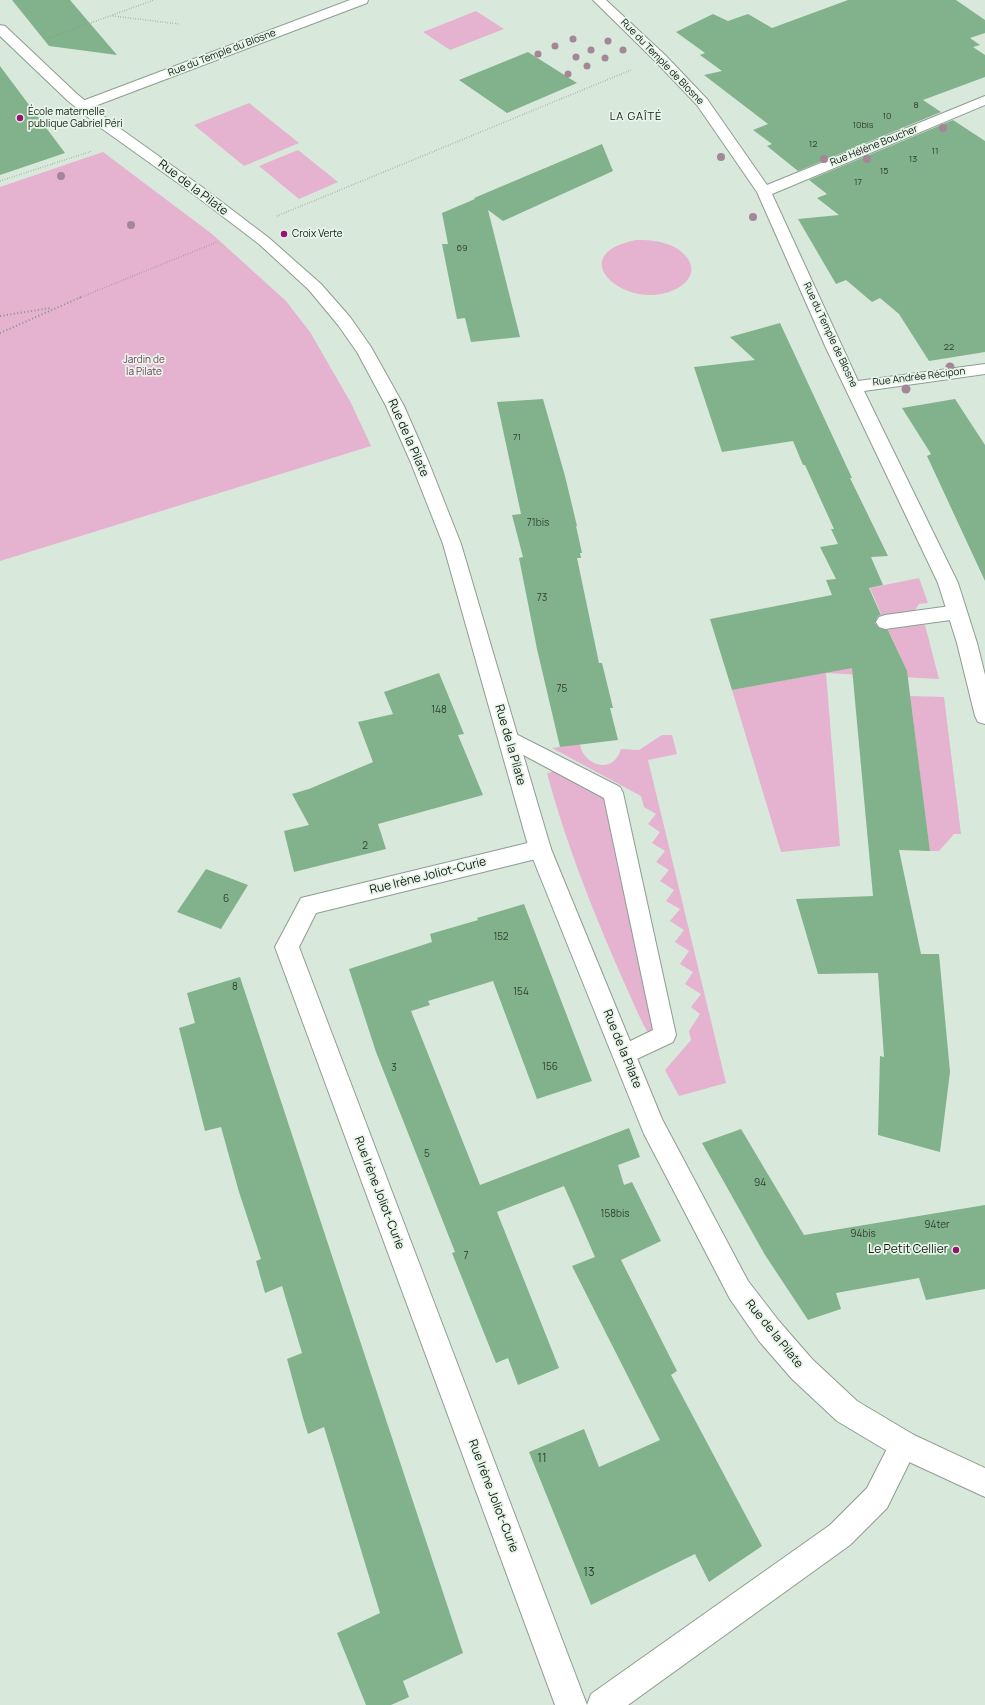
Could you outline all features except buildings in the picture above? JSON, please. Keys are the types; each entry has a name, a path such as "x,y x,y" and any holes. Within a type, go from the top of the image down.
{"street":[{"name":"Rue du Temple du Blosne","path":"82,106 362,0"},
{"name":"Rue du Temple de Blosne","path":"599,0 660,58 702,102 764,192 834,348 948,583 958,612 985,716"},
{"name":"Rue de la Pilate","path":"0,29 82,106 264,241 315,287 344,321 371,360 395,406 452,544 540,849 654,1126 739,1290 769,1331 802,1369 847,1411 904,1445 985,1483"},
{"name":"Rue Hélène Boucher","path":"764,192 985,100"},
{"name":"Rue Andrée Récipon","path":"854,387 985,369"},
{"name":"Rue Irène Joliot-Curie","path":"540,849 309,905 287,947 572,1705"},
{"path":"602,1705 840,1534 877,1498 904,1445"}],"lane":[{"path":"885,622 958,612"},
{"path":"508,738 613,793 665,1035 624,1055"}],"path":[{"path":"20,48 154,0"},
{"path":"112,16 179,24"},
{"path":"0,333 54,308 120,282 246,228 660,58"},
{"path":"0,182 99,148 113,154 134,145"},
{"path":"0,316 54,308"}],"green space":[{"path":"476,11 504,29 450,50 423,32"},
{"path":"249,103 299,143 244,166 194,125"},
{"path":"298,150 338,182 299,199 259,166"},
{"name":"Jardin de la Pilate","path":"103,152 212,234 286,301 310,332 351,403 371,446 0,561 0,187"},
{"path":"636,240 665,243 683,253 691,264 690,276 682,285 674,290 656,295 637,294 621,288 609,279 602,268 604,257 614,247"},
{"path":"919,578 928,603 919,604 915,610 882,616 870,588"},
{"path":"917,623 925,625 939,679 826,673 840,846 781,852 732,690 901,658 887,627"},
{"path":"910,696 944,697 961,834 954,834 939,851 930,851"},
{"path":"662,735 672,735 677,754 648,760 726,1083 679,1096 665,1070 691,1040 689,1031 700,1014 691,1007 701,994 685,984 693,972 680,964 689,951 675,942 684,930 670,921 680,909 666,901 674,890 660,881 669,870 656,862 665,851 652,843 660,832 648,824 656,814 644,807 641,796 552,748 580,744 582,751 592,762 605,765 612,763 621,749 639,750"},
{"path":"557,771 603,796 652,1024 652,1030 650,1032 647,1031 643,1024 602,932 566,837 547,773"}],"place":[{"name":"École maternelle publique Gabriel Péri","path":"20,118"},
{"name":"Croix Verte","path":"284,234"},
{"name":"Le Petit Cellier","path":"956,1250"}],"district":[{"name":"LA GAÎTÉ","path":"636,117"}]}
